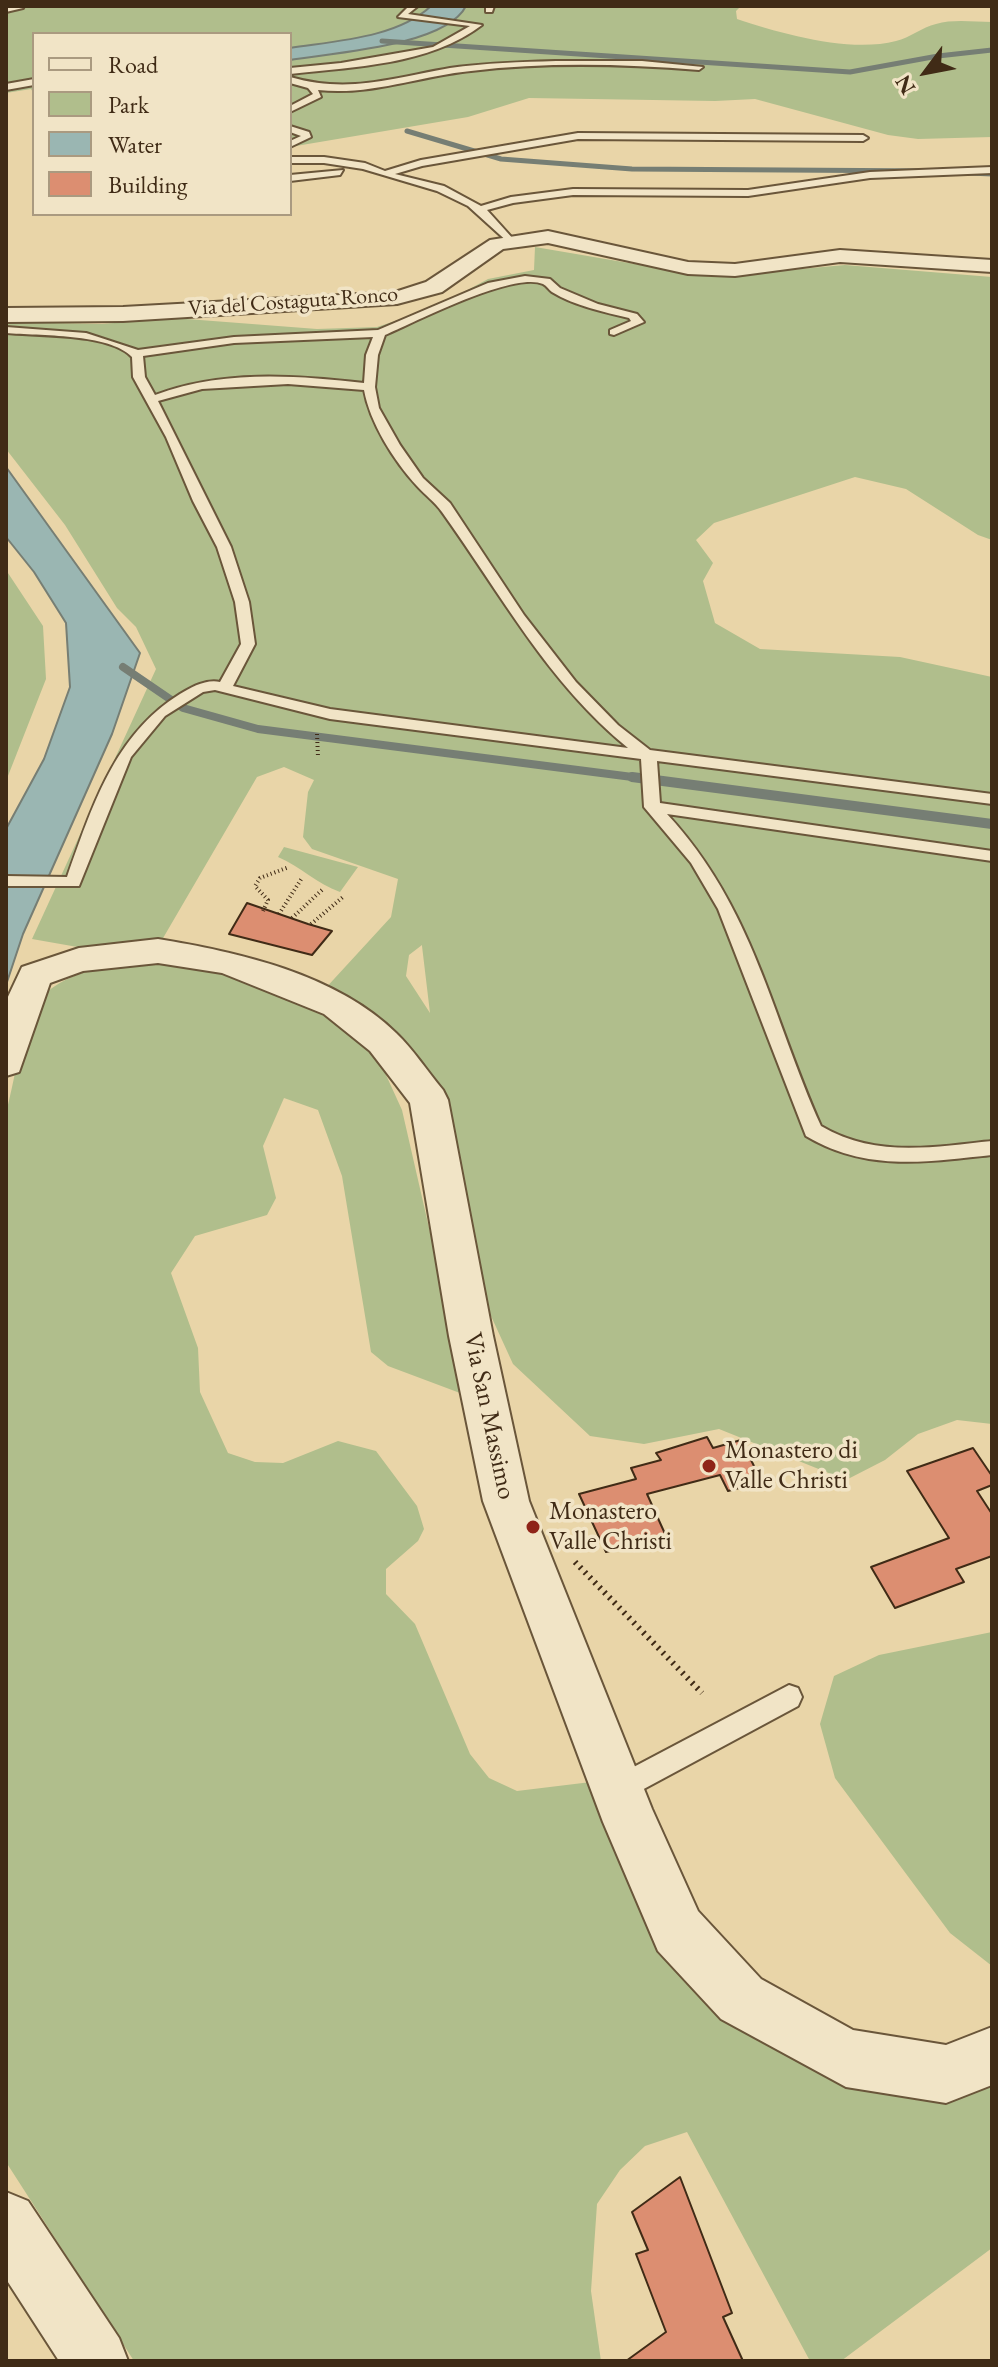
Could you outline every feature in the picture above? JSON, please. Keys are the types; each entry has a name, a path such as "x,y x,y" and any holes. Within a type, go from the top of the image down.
{"street":[{"name":"Via del Costaguta Ronco","path":"6,315 123,314 397,298 434,287 497,244 548,237 688,268 735,270 840,256 992,266"},
{"name":"Via San Massimo","path":"20,964 158,951 228,962 337,1005 383,1042 429,1100 471,1336 506,1501 618,1789 678,1931 741,1999 846,2058 946,2074 992,2056"},
{"path":"6,1063 18,1016 20,964"},
{"path":"6,2223 96,2361"}],"lane":[{"path":"6,10 20,6"},
{"path":"292,71 355,64 435,49 478,25 401,15 414,6"},
{"path":"292,81 312,88 353,90 428,74 544,63 699,67"},
{"path":"6,87 32,82"},
{"path":"292,108 318,95 312,88"},
{"path":"292,130 306,134 306,137 292,143"},
{"path":"292,160 324,160 365,166 384,174 421,163 578,136 863,138"},
{"path":"481,209 533,195 637,191 761,193 874,175 992,170"},
{"path":"292,178 328,172 384,174 440,186 481,209 497,222 510,241"},
{"path":"6,330 86,336 122,346 136,354 234,340 380,333 492,285 525,279 546,281 556,290 594,306 633,316 638,322 614,332"},
{"path":"380,333 372,355 369,387 373,408 419,481 445,506 519,617 571,685 649,762 650,802 710,879 734,923 813,1131 830,1144 859,1154 885,1157 992,1148"},
{"path":"136,354 139,377 172,437 199,501 224,547 242,602 248,644 225,687"},
{"path":"151,400 169,392 219,383 337,383 369,387"},
{"path":"6,881 73,882 102,803 124,756 160,713 198,689 215,685 330,714 649,762 992,799"},
{"path":"650,802 992,856"},
{"path":"618,1789 789,1697"}],"path":[{"path":"317,724 318,757"},
{"path":"263,911 268,900 255,886 260,878 289,867"},
{"path":"279,914 302,878"},
{"path":"292,918 323,889"},
{"path":"311,924 343,897"},
{"path":"566,1553 702,1693"}],"green space":[{"path":"6,6 741,6 736,11 737,19 795,36 858,45 896,41 943,22 992,22 992,137 918,139 888,135 755,99 529,98 468,117 292,147 292,32 32,32 32,91 6,93"},
{"path":"535,247 711,277 845,265 992,277 992,540 978,535 906,489 855,477 714,523 696,540 713,563 703,581 715,623 760,649 900,657 992,677 992,1424 957,1420 918,1434 885,1460 846,1480 719,1429 644,1444 590,1436 513,1364 480,1292 422,1066 323,991 391,917 398,879 312,849 303,837 308,792 314,780 284,767 257,777 159,945 106,952 32,939 156,669 136,627 117,608 65,525 6,449 6,322 102,324 174,318 317,329 377,327 434,308 488,279 534,270","holes":["422,945 430,1013 406,976 409,955"]},
{"path":"6,570 43,626 46,679 6,781"},
{"path":"284,847 358,867 340,892 278,857"},
{"path":"178,962 238,975 298,1000 360,1038 381,1064 402,1110 435,1254 460,1393 388,1366 371,1352 342,1176 318,1110 284,1098 263,1146 276,1198 267,1215 195,1236 171,1273 198,1348 200,1392 228,1453 255,1462 283,1463 338,1441 376,1451 417,1506 424,1529 418,1541 386,1569 386,1594 415,1624 470,1754 489,1778 517,1791 591,1782 690,1976 992,2084 992,2248 841,2361 810,2361 687,2132 645,2146 620,2170 597,2204 591,2291 601,2361 134,2361 6,2162 6,1113 30,1017 40,999 73,976 94,970"},
{"path":"992,1632 992,1966 950,1933 835,1778 820,1724 834,1676 879,1655"}],"water":[{"path":"431,6 466,6 454,20 413,39 292,60 292,48 383,32 417,17"},
{"path":"6,467 140,653 112,734 23,934 6,985 6,829 44,759 70,687 66,623 34,572 6,537"}],"building":[{"path":"247,903 332,931 312,955 229,934"},
{"path":"707,1437 713,1448 741,1440 762,1482 728,1491 720,1475 647,1494 666,1536 606,1552 579,1494 636,1479 631,1468 661,1460 656,1453"},
{"path":"973,1448 992,1476 992,1485 977,1491 992,1514 992,1556 956,1569 964,1582 895,1608 871,1567 949,1538 907,1471"},
{"path":"680,2177 732,2313 723,2317 743,2361 626,2361 666,2332 636,2254 648,2250 632,2212"}],"waterway":[{"path":"382,41 850,72 992,50"},
{"path":"407,131 501,159 632,169 936,171"},
{"path":"969,173 992,174"},
{"path":"123,667 183,708 258,729 648,779"},
{"path":"632,777 992,824"}],"place":[{"name":"Monastero di Valle Christi","path":"709,1466"},
{"name":"Monastero Valle Christi","path":"533,1527"}]}
